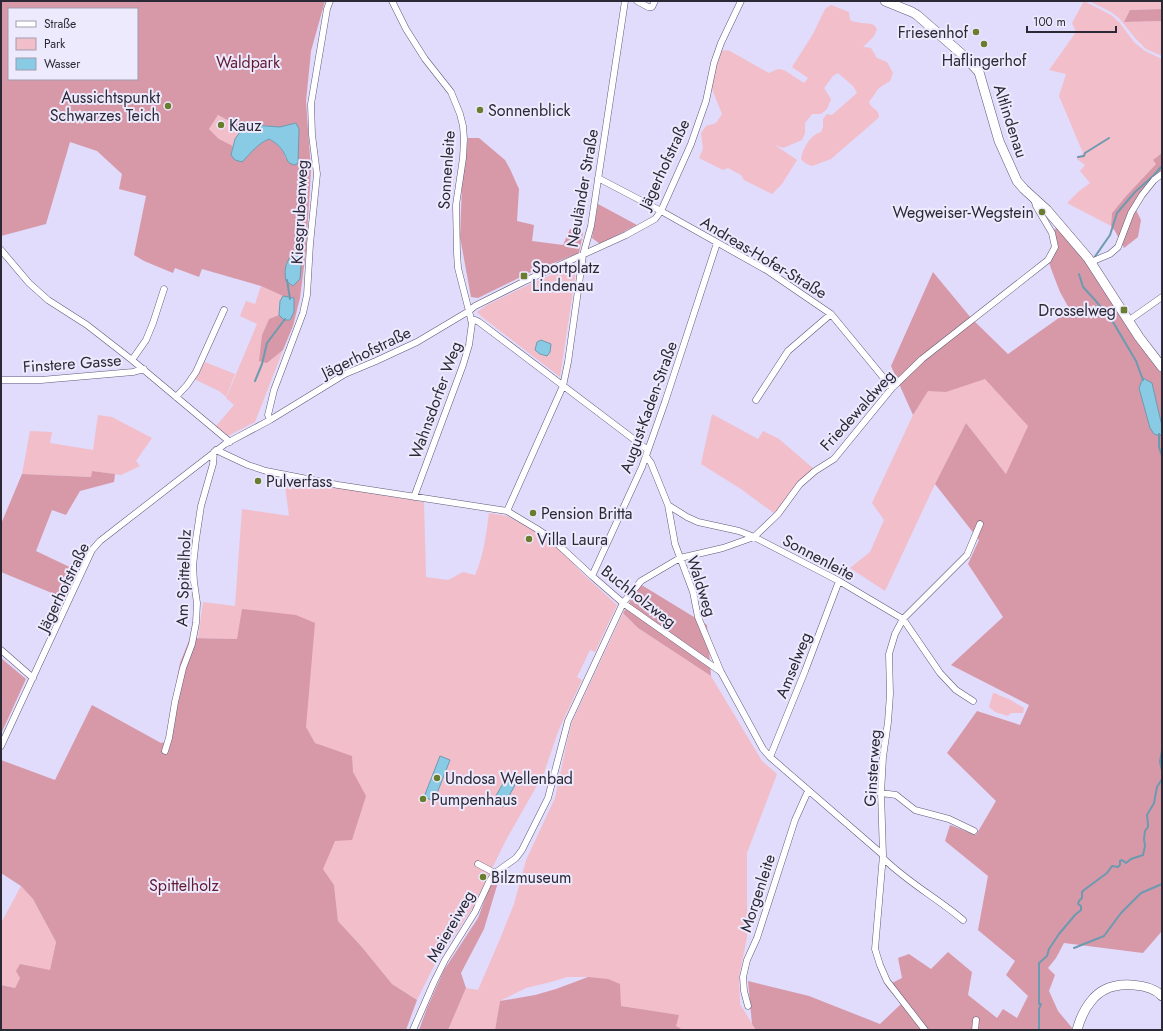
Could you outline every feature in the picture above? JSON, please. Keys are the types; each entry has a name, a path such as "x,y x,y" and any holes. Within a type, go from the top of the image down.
{"street":[{"name":"Kiesgrubenweg","path":"270,420 268,415 274,390 303,313 307,295 310,244 317,174 312,135 311,104 327,9 330,1"},
{"name":"Sonnenleite","path":"392,1 406,29 425,58 451,92 463,126 463,158 456,206 457,253 458,268 469,311"},
{"name":"Neuländer Straße","path":"507,511 563,386 584,255 591,226 625,1"},
{"path":"637,1 648,7 652,7 655,1"},
{"name":"Jägerhofstraße","path":"1,746 92,550 100,541 123,525 215,451 270,420 345,374 417,342 476,306 526,281 626,236 655,219 691,144 706,101 714,63 721,43 741,1"},
{"name":"Altlindenau","path":"885,1 917,15 964,56 979,72 994,125 1017,181 1047,210 1091,262 1128,321 1162,367"},
{"path":"1091,262 1110,254 1118,247 1131,212 1154,180 1162,174"},
{"name":"Andreas-Hofer-Straße","path":"598,178 768,271 831,314 892,388"},
{"name":"Altlindenau","path":"1033,196 1036,206 1052,233 1055,246 1048,260"},
{"name":"August-Kaden-Straße","path":"592,576 647,453 717,243"},
{"path":"1,250 29,283 48,300 87,325 144,369 230,442"},
{"name":"Friedewaldweg","path":"623,603 640,581 680,558 723,548 754,537 778,514 800,484 815,471 834,459 892,388 922,359 1048,260"},
{"path":"132,360 146,340 164,289"},
{"path":"1128,321 1162,297"},
{"path":"176,397 196,372 224,310"},
{"name":"Wahnsdorfer Weg","path":"414,497 463,365 470,339 472,320 469,311"},
{"path":"756,400 788,352 831,314"},
{"path":"472,320 479,322 647,453 668,505"},
{"name":"Finstere Gasse","path":"1,380 41,380 133,372 144,369"},
{"name":"Buchholzweg","path":"215,451 266,471 338,485 507,511 537,529 552,540 623,603 721,672 763,749 770,757 907,880 954,912 963,920"},
{"name":"Am Spittelholz","path":"165,751 183,668 192,644 196,624 197,603 193,566 201,506 213,464 215,451"},
{"name":"Sonnenleite","path":"668,505 698,522 738,531 754,537 839,581 902,619 940,673 956,690 973,701"},
{"name":"Waldweg","path":"668,505 675,544 693,592 698,617 721,672"},
{"name":"Ginsterweg","path":"925,1030 887,981 875,949 883,857 881,794 882,757 888,722 890,694 889,654 895,634 902,619 967,555 980,524"},
{"name":"Amselweg","path":"770,757 839,581"},
{"name":"Meiereiweg","path":"413,1030 445,960 475,912 489,882 496,873 519,854 548,798 568,721 623,603"},
{"path":"1,650 33,678"},
{"name":"Morgenleite","path":"748,1006 744,991 743,976 746,965 757,938 795,820 808,790"},
{"path":"881,794 896,795 915,810 949,819 974,832"},
{"path":"478,864 496,873"},
{"path":"1077,1030 1082,1015 1092,999 1104,990 1123,985 1140,985 1159,992 1162,996"},
{"path":"975,1030 976,1020"}],"green space":[{"name":"Waldpark","path":"1,1 325,1 311,51 306,101 311,170 306,251 300,298 293,326 283,350 267,363 259,361 262,335 269,319 279,315 284,320 293,298 283,296 261,286 202,269 199,277 175,268 173,273 144,261 134,255 146,196 119,189 122,174 97,151 70,142 46,224 1,236","holes":["218,115 233,123 241,131 254,125 281,127 296,123 286,159 280,148 269,139 257,146 248,155 231,155 233,146 219,139 209,129"]},
{"path":"1084,1 1111,15 1119,22 1134,42 1145,51 1162,59 1162,153 1154,160 1156,164 1112,213 1111,226 1067,203 1090,183 1080,171 1085,165 1077,159 1083,153 1059,96 1066,74 1049,70 1076,32 1072,23"},
{"path":"1089,1 1162,1 1162,9 1130,10 1125,22 1162,21 1162,56 1146,49 1119,18 1111,12"},
{"path":"831,5 849,12 850,20 874,25 877,29 874,36 863,47 871,48 877,58 887,62 893,73 890,81 879,88 869,102 878,112 879,117 831,159 812,166 805,163 801,159 803,151 810,139 821,132 823,127 823,119 827,114 832,115 857,93 853,86 838,73 833,76 824,88 831,99 827,109 821,114 812,114 805,123 805,133 802,140 783,148 775,145 797,160 782,184 772,194 744,180 741,175 728,168 723,170 699,158 703,149 701,133 706,126 716,123 722,114 712,89 714,73 721,51 728,50 769,73 778,69 784,70 804,83 808,78 792,67 813,34 825,9"},
{"path":"1162,9 1162,21 1124,22 1130,10"},
{"path":"218,115 233,123 241,131 235,139 233,146 219,139 209,129"},
{"path":"468,138 479,138 505,160 519,189 517,221 534,225 532,241 563,245 570,229 583,233 579,253 531,272 478,298 471,297 460,237 462,186"},
{"path":"1162,153 1162,172 1134,206 1141,220 1138,237 1124,248 1111,226 1112,213 1156,164 1153,160"},
{"path":"598,204 637,225 600,244 592,238"},
{"path":"1059,226 1086,260 1162,370 1162,931 1143,953 1064,943 1056,958 1048,968 1055,975 1049,991 1058,1011 1073,1029 1072,1030 756,1030 752,1024 748,981 809,996 880,1024 901,1004 886,986 902,978 898,958 909,954 931,969 948,952 972,972 968,995 997,1018 1003,1009 1017,1018 1028,996 1006,975 1015,961 978,930 988,876 945,841 950,825 976,835 996,801 947,753 977,711 1020,725 1029,705 951,665 1003,617 968,564 979,540 935,484 966,423 1006,474 1028,426 985,379 946,392 928,391 913,415 891,366 933,272 971,318 1008,354 1070,310 1060,292 1048,260 1058,247 1054,230"},
{"path":"577,264 560,377 477,312 487,305 532,283"},
{"path":"261,286 283,296 280,301 279,315 269,319 262,335 267,363 283,350 255,422 228,436 216,426 234,405 226,398 257,324 240,316 246,301 255,304"},
{"path":"205,362 235,374 226,397 219,391 194,379"},
{"path":"985,378 1028,426 1007,475 966,423 935,484 885,591 850,568 870,552 884,520 872,503 913,415 928,390 946,392"},
{"path":"712,414 758,439 763,431 779,439 814,469 775,514 741,489 701,464"},
{"path":"98,415 112,417 152,438 136,461 140,466 121,475 92,471 91,477 22,474 30,431 52,432 50,443 93,450"},
{"path":"92,471 115,474 114,482 80,491 66,515 52,510 36,551 78,571 64,598 1,572 1,524 22,474 91,477"},
{"path":"284,478 424,502 426,577 448,580 463,572 475,575 483,552 489,513 507,516 549,539 583,574 617,605 595,652 590,650 577,677 582,680 559,729 544,773 506,840 472,909 435,964 417,1000 392,984 338,921 334,885 323,869 237,639 198,638 203,602 235,606 242,509 289,516","holes":["450,760 434,801 425,797"]},
{"path":"640,584 707,625 711,676 638,628 623,613"},
{"name":"Spittelholz","path":"242,609 296,615 315,623 306,727 315,743 352,756 353,772 366,796 352,840 335,841 323,869 334,885 338,921 392,984 417,1000 406,1030 1,1030 1,985 15,988 20,978 16,971 20,964 50,970 56,942 33,899 21,886 1,873 1,760 55,780 92,705 161,743 165,742 180,663 190,638 237,639"},
{"path":"623,613 638,628 711,676 762,761 777,774 747,853 747,937 739,977 740,1004 756,1030 683,1030 675,1026 678,1015 621,1006 588,977 567,977 526,988 500,1001 495,1030 448,1030 466,988 478,990 500,939 514,904 526,860 555,798 572,722"},
{"path":"1,658 26,679 1,734"},
{"path":"993,693 1009,699 1024,708 1023,713 1011,713 1008,716 995,712 989,707"},
{"path":"495,877 499,879 484,929 461,973 466,988 448,1030 419,1030 444,970 478,918 492,880"},
{"path":"21,886 33,899 56,942 50,970 20,978 15,988 1,985 1,923"},
{"path":"588,977 608,979 620,984 621,1006 679,1015 676,1026 683,1030 495,1030 500,1001 535,995"}],"water":[{"path":"296,123 299,129 298,163 295,165 288,161 276,143 269,139 258,146 242,162 235,160 231,155 235,139 243,128 253,125 280,127"},
{"path":"299,255 301,265 300,279 293,286 286,281 285,274 287,262 291,256"},
{"path":"283,296 294,298 294,312 290,320 284,320 279,315 280,301"},
{"path":"541,340 551,344 550,352 547,356 540,354 535,350 537,342"},
{"path":"1143,378 1152,383 1162,426 1162,433 1160,436 1154,434 1150,428 1139,388"},
{"name":"Undosa Wellenbad","path":"440,756 450,760 434,801 424,797"},
{"path":"505,780 515,785 503,807 493,801"}],"waterway":[{"path":"1078,157 1084,156 1085,153 1109,138"},
{"path":"1094,258 1110,235 1117,213 1135,192 1162,166"},
{"path":"299,247 296,225 304,184 304,172 301,167"},
{"path":"1079,274 1083,287 1113,322 1136,361 1143,380"},
{"path":"287,280 290,299"},
{"path":"255,381 262,364 267,343 285,319"},
{"path":"1159,434 1159,447 1162,456"},
{"path":"1162,741 1162,746"},
{"path":"1162,750 1160,762 1162,770"},
{"path":"1039,1030 1039,1009 1041,1004 1039,1004 1039,963 1047,956 1049,949 1059,934 1081,910 1081,906 1078,904 1082,898 1082,892 1107,873 1112,866 1118,867 1120,865 1120,861 1122,860 1126,863 1131,859 1143,855 1145,846 1145,831 1148,827 1147,815 1154,803 1157,787 1162,779"},
{"path":"1074,948 1104,936 1121,913 1141,893 1162,884"}],"place":[{"name":"Friesenhof","path":"976,32"},
{"name":"Haflingerhof","path":"984,44"},
{"name":"Aussichtspunkt Schwarzes Teich","path":"168,106"},
{"name":"Sonnenblick","path":"480,110"},
{"name":"Kauz","path":"221,125"},
{"name":"Wegweiser-Wegstein","path":"1042,212"},
{"name":"Sportplatz Lindenau","path":"524,276"},
{"name":"Drosselweg","path":"1124,310"},
{"name":"Pulverfass","path":"258,481"},
{"name":"Pension Britta","path":"533,513"},
{"name":"Villa Laura","path":"529,539"},
{"name":"Undosa Wellenbad","path":"437,778"},
{"name":"Pumpenhaus","path":"423,799"},
{"name":"Bilzmuseum","path":"483,877"}]}
